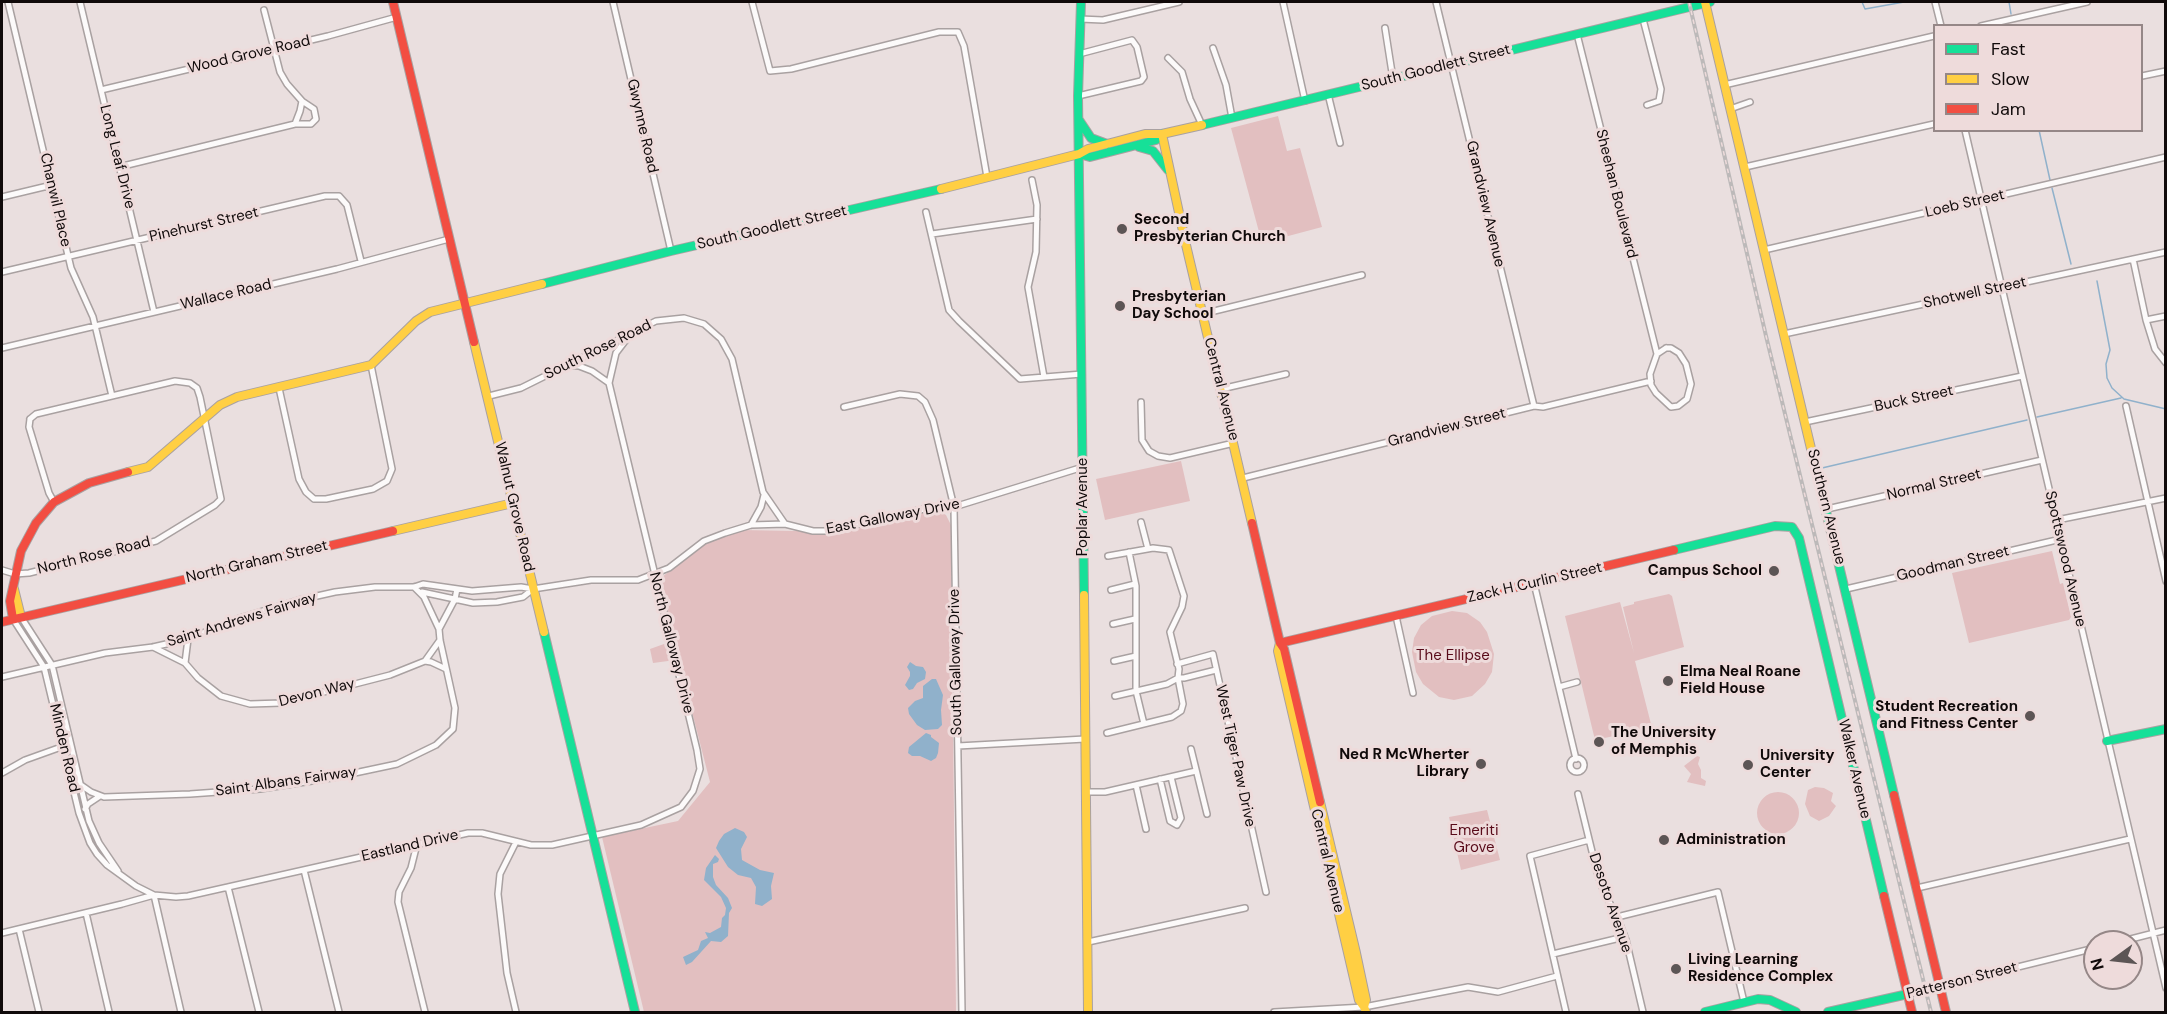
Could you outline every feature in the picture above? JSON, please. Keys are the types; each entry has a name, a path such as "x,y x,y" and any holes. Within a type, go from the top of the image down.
{"main road":[{"name":"Walnut Grove Road","path":"393,2 635,1012"},
{"name":"Poplar Avenue","path":"1081,2 1078,118 1088,1012"},
{"name":"South Goodlett Street","path":"370,365 416,321 430,312 671,251 987,177 1079,154 1107,144 1145,135 1162,134 1305,101 1643,19 1676,6 1707,2"},
{"name":"Southern Avenue","path":"1707,2 1724,85 1946,1012"},
{"path":"1078,118 1092,138 1107,144"},
{"name":"South Goodlett Street","path":"1079,154 1090,157 1136,146 1156,140 1162,134"},
{"name":"Central Avenue","path":"1162,134 1202,314 1356,953 1366,1000 1365,1010"},
{"path":"1136,146 1153,151 1173,182"},
{"path":"17,618 13,584 15,574 27,537 54,502 89,483 148,467 204,417 220,405 237,397 370,365"},
{"name":"North Graham Street","path":"2,622 513,503"},
{"name":"Zack H Curlin Street","path":"1280,643 1775,526 1792,528"},
{"name":"Walker Avenue","path":"1792,528 1799,538 1912,1012"},
{"path":"2107,741 2166,729"},
{"name":"Patterson Street","path":"1828,1012 1908,994"},
{"path":"1705,1012 1758,999 1770,1000 1796,1012"}],"street":[{"name":"Chanwil Place","path":"8,2 73,274 91,311 112,396"},
{"name":"Long Leaf Drive","path":"80,2 154,312"},
{"name":"Gwynne Road","path":"613,2 671,251"},
{"path":"752,2 770,71 791,69 939,32 958,32 964,46 987,177"},
{"path":"1080,19 1103,20 1179,2"},
{"path":"1282,2 1305,101"},
{"name":"Grandview Avenue","path":"1436,2 1534,406"},
{"path":"1935,2 1940,24"},
{"path":"1991,24 2087,2"},
{"path":"119,167 295,124 311,123 316,119 314,109 302,101 283,78 264,10"},
{"name":"Wood Grove Road","path":"100,90 397,17"},
{"path":"1643,19 1661,89 1659,101 1647,105"},
{"path":"1385,28 1393,79"},
{"name":"Sheehan Boulevard","path":"1577,34 1657,354 1650,374 1651,381"},
{"path":"1724,85 1933,36"},
{"path":"1078,96 1141,81 1144,77 1137,47 1132,40 1079,54"},
{"path":"1213,48 1221,68 1232,118"},
{"path":"1168,58 1182,72 1190,99 1202,125"},
{"path":"2143,76 2166,71"},
{"path":"1328,94 1340,142"},
{"path":"295,124 302,101"},
{"path":"1730,109 1750,102"},
{"path":"1745,167 1933,124"},
{"name":"Spottswood Avenue","path":"1965,132 2166,988"},
{"name":"Loeb Street","path":"1764,250 2166,157"},
{"path":"1032,180 1037,205 1036,252 1028,287 1044,377"},
{"path":"2,197 52,185"},
{"name":"Pinehurst Street","path":"2,272 325,196 339,196 347,205 361,261"},
{"path":"926,212 950,310 1020,379 1082,374"},
{"path":"932,234 1037,219"},
{"name":"Wallace Road","path":"2,348 337,269 449,239"},
{"name":"Shotwell Street","path":"1784,334 2166,252"},
{"path":"2133,259 2146,320 2155,348 2166,363"},
{"path":"1202,314 1362,275"},
{"path":"2146,320 2166,316"},
{"name":"South Rose Road","path":"489,396 521,388 657,321 684,318 704,324 721,339 732,359 764,495 785,524"},
{"name":"North Galloway Drive","path":"592,836 641,825 681,807 693,791 700,769 698,750 609,383 616,352 632,332"},
{"path":"1651,381 1660,399 1671,407 1683,402 1691,390 1688,371 1679,353 1666,348 1657,354"},
{"path":"279,388 299,479 306,492 314,499 326,499 373,489 387,482 392,468 370,365"},
{"path":"567,365 579,366 592,371 609,383"},
{"path":"1221,389 1286,374"},
{"name":"Buck Street","path":"1805,422 2022,376"},
{"path":"54,502 49,493 28,417 175,381 183,381 197,388 204,417"},
{"name":"Grandview Street","path":"1243,478 1534,406 1543,408 1651,381"},
{"name":"South Galloway Drive","path":"844,407 900,394 918,396 925,402 933,420 954,507 962,1012"},
{"path":"1141,402 1142,440 1149,451 1158,456 1170,458 1234,443"},
{"path":"2126,406 2166,581"},
{"name":"North Rose Road","path":"15,574 29,573 156,541 215,505 221,498 204,417"},
{"name":"Normal Street","path":"1827,509 2042,460"},
{"name":"East Galloway Drive","path":"533,590 591,580 632,581 669,568 704,541 751,525 785,524 813,531 828,531 924,509 954,507 1083,467"},
{"path":"751,525 764,495"},
{"path":"2057,520 2166,498"},
{"path":"1141,522 1148,549"},
{"name":"Goodman Street","path":"1846,589 2061,539"},
{"path":"1107,733 1172,717 1181,711 1183,701 1170,632 1182,607 1184,596 1169,550 1148,549 1108,556"},
{"path":"1129,552 1135,584 1136,691 1144,724"},
{"path":"2,570 15,574"},
{"path":"1534,583 1576,759"},
{"name":"Saint Andrews Fairway","path":"2,677 121,650 153,647 188,639 240,618 298,600 335,592 375,587 414,587 423,584 488,591 521,587 533,590"},
{"path":"1111,590 1135,584"},
{"name":"Saint Andrews Fairway","path":"414,587 425,594 473,603 497,602 523,597 533,590"},
{"name":"Saint Albans Fairway","path":"100,796 147,796 260,789 331,778 397,764 436,745 453,729 455,708 440,640 440,629 424,597 414,587"},
{"name":"Saint Albans Fairway","path":"440,629 455,600 457,589"},
{"path":"1396,616 1413,693"},
{"name":"Minden Road","path":"17,618 52,665 86,808 96,838 118,872"},
{"name":"Minden Road","path":"17,618 44,667 79,813 87,837 97,854 118,872 136,886 154,894"},
{"path":"1113,624 1135,619"},
{"path":"185,663 188,639"},
{"path":"440,640 424,661 446,669"},
{"name":"Devon Way","path":"153,647 185,663 212,690 227,698 250,704 273,704 307,697 390,675 424,661"},
{"name":"West Tiger Paw Drive","path":"1177,664 1213,654 1266,892"},
{"path":"1114,661 1136,656"},
{"path":"1115,696 1216,670"},
{"path":"1559,687 1577,682"},
{"path":"958,746 1084,739"},
{"path":"2,773 25,760 64,746"},
{"path":"1191,749 1207,814"},
{"path":"1086,792 1105,792 1196,771"},
{"path":"1160,779 1170,821 1177,825 1181,818 1171,777"},
{"path":"79,813 100,796 81,784"},
{"path":"1136,785 1146,829"},
{"name":"Desoto Avenue","path":"1578,794 1597,872 1624,936 1643,1012"},
{"name":"Eastland Drive","path":"154,894 183,897 474,832 516,842 545,845 592,836"},
{"path":"1917,888 2130,838"},
{"path":"1566,1012 1530,856 1589,840"},
{"path":"516,842 500,874 498,894 507,973 516,1012"},
{"path":"417,844 411,868 399,892 398,902 425,1012"},
{"path":"304,870 339,1012"},
{"path":"228,887 259,1012"},
{"path":"1617,917 1718,891 1744,1002"},
{"path":"2,933 144,899 154,894 181,1012"},
{"path":"1088,942 1245,908"},
{"path":"86,913 109,1012"},
{"path":"19,929 39,1012"},
{"path":"2143,936 2166,930"},
{"path":"1553,954 1624,936"},
{"name":"Patterson Street","path":"1908,994 2083,951"},
{"path":"1274,1012 1365,1010 1468,987 1498,992 1557,976"}],"green space":[{"path":"1278,116 1287,151 1300,148 1322,227 1262,243 1231,128"},
{"path":"1181,461 1190,501 1105,520 1096,479"},
{"path":"939,511 946,515 951,525 956,1012 644,1012 602,837 678,821 710,782 661,586 662,577 702,546 741,530 828,534"},
{"path":"2052,551 2060,584 2063,583 2071,617 2069,620 1969,643 1952,573"},
{"path":"1669,594 1672,596 1684,647 1635,661 1652,728 1595,740 1565,616 1620,602 1634,653 1623,607 1634,604 1634,602"},
{"name":"The Ellipse","path":"1452,611 1467,613 1480,622 1487,632 1494,654 1492,672 1485,684 1472,696 1454,700 1439,697 1423,684 1416,672 1412,652 1414,638 1421,625 1432,616"},
{"path":"669,644 671,658 668,661 653,663 650,649"},
{"path":"1697,756 1700,757 1698,764 1701,778 1706,781 1705,786 1687,782 1691,774 1684,766"},
{"path":"1815,787 1824,788 1833,793 1831,801 1836,806 1829,816 1819,821 1810,816 1805,804 1808,790"},
{"path":"1778,792 1786,793 1793,798 1798,805 1798,821 1793,828 1786,833 1778,834 1770,833 1763,828 1758,821 1757,813 1758,805 1763,798 1770,793"},
{"name":"Emeriti Grove","path":"1487,810 1500,860 1461,870 1449,817"}],"water":[{"path":"910,662 923,667 926,672 925,679 909,690 905,685 910,676 907,667"},
{"path":"932,679 936,679 943,695 942,725 938,729 925,730 917,725 909,714 908,708 915,701 923,698 923,686"},
{"path":"926,733 939,743 936,758 931,761 908,753 909,747"},
{"path":"735,828 744,832 747,837 741,849 742,860 760,870 774,873 771,886 772,899 762,906 755,904 756,887 751,878 738,875 728,867 716,848 724,834"},
{"path":"715,855 719,859 713,864 713,877 716,885 728,898 732,908 729,913 728,936 721,942 711,941 692,962 686,965 683,957 698,950 701,941 708,938 705,932 710,933 721,927 722,918 725,915 726,908 721,897 704,880 706,868"}],"waterway":[{"path":"1862,2 1865,9 1904,2"},
{"path":"2009,2 2011,14"},
{"path":"2039,132 2050,180"},
{"path":"2052,188 2071,264"},
{"path":"2097,281 2110,350 2106,364 2107,378 2112,388 2124,399 2166,409"},
{"path":"2037,417 2121,398"},
{"path":"1822,468 2027,420"}],"railway":[{"path":"1689,2 1766,336 1931,1012"}],"traffic: fast":[{"path":"1081,2 1078,96 1084,595"},
{"path":"1202,125 1710,2"},
{"path":"1079,120 1091,138 1107,144"},
{"path":"1079,154 1090,157 1156,140 1162,134"},
{"path":"1139,147 1153,151 1168,170"},
{"path":"542,284 671,251 941,189"},
{"path":"1818,478 1894,795"},
{"path":"1674,550 1775,526 1792,527 1799,538 1884,896"},
{"path":"544,632 635,1012"},
{"path":"2107,741 2166,729"},
{"path":"1828,1012 1908,994"},
{"path":"1705,1012 1758,999 1770,1000 1796,1012"}],"traffic: slow":[{"path":"1705,2 1818,478"},
{"path":"941,189 1079,154 1088,149 1145,134 1162,134 1202,125"},
{"path":"1162,134 1252,523"},
{"path":"128,472 148,467 220,405 237,397 371,365 416,321 430,312 542,284"},
{"path":"474,342 544,632"},
{"path":"393,531 513,503"},
{"path":"14,589 21,617"},
{"path":"1084,595 1088,1012"},
{"path":"1280,643 1278,651 1359,1000 1364,1007"},
{"path":"1320,802 1356,953 1366,1000 1364,1007 1366,1012"}],"traffic: jam":[{"path":"393,2 474,342"},
{"path":"13,619 10,601 21,551 36,523 54,502 89,483 128,472"},
{"path":"1252,523 1320,802"},
{"path":"2,622 393,531"},
{"path":"1280,643 1674,550"},
{"path":"1894,795 1946,1012"},
{"path":"1884,896 1912,1012"}],"place":[{"name":"Second Presbyterian Church","path":"1122,229"},
{"name":"Presbyterian Day School","path":"1120,306"},
{"name":"Campus School","path":"1774,571"},
{"name":"Elma Neal Roane Field House","path":"1668,681"},
{"name":"Student Recreation and Fitness Center","path":"2030,716"},
{"name":"The University of Memphis","path":"1599,742"},
{"name":"Ned R McWherter Library","path":"1481,764"},
{"name":"University Center","path":"1748,765"},
{"name":"Administration","path":"1664,840"},
{"name":"Living Learning Residence Complex","path":"1676,969"}]}
